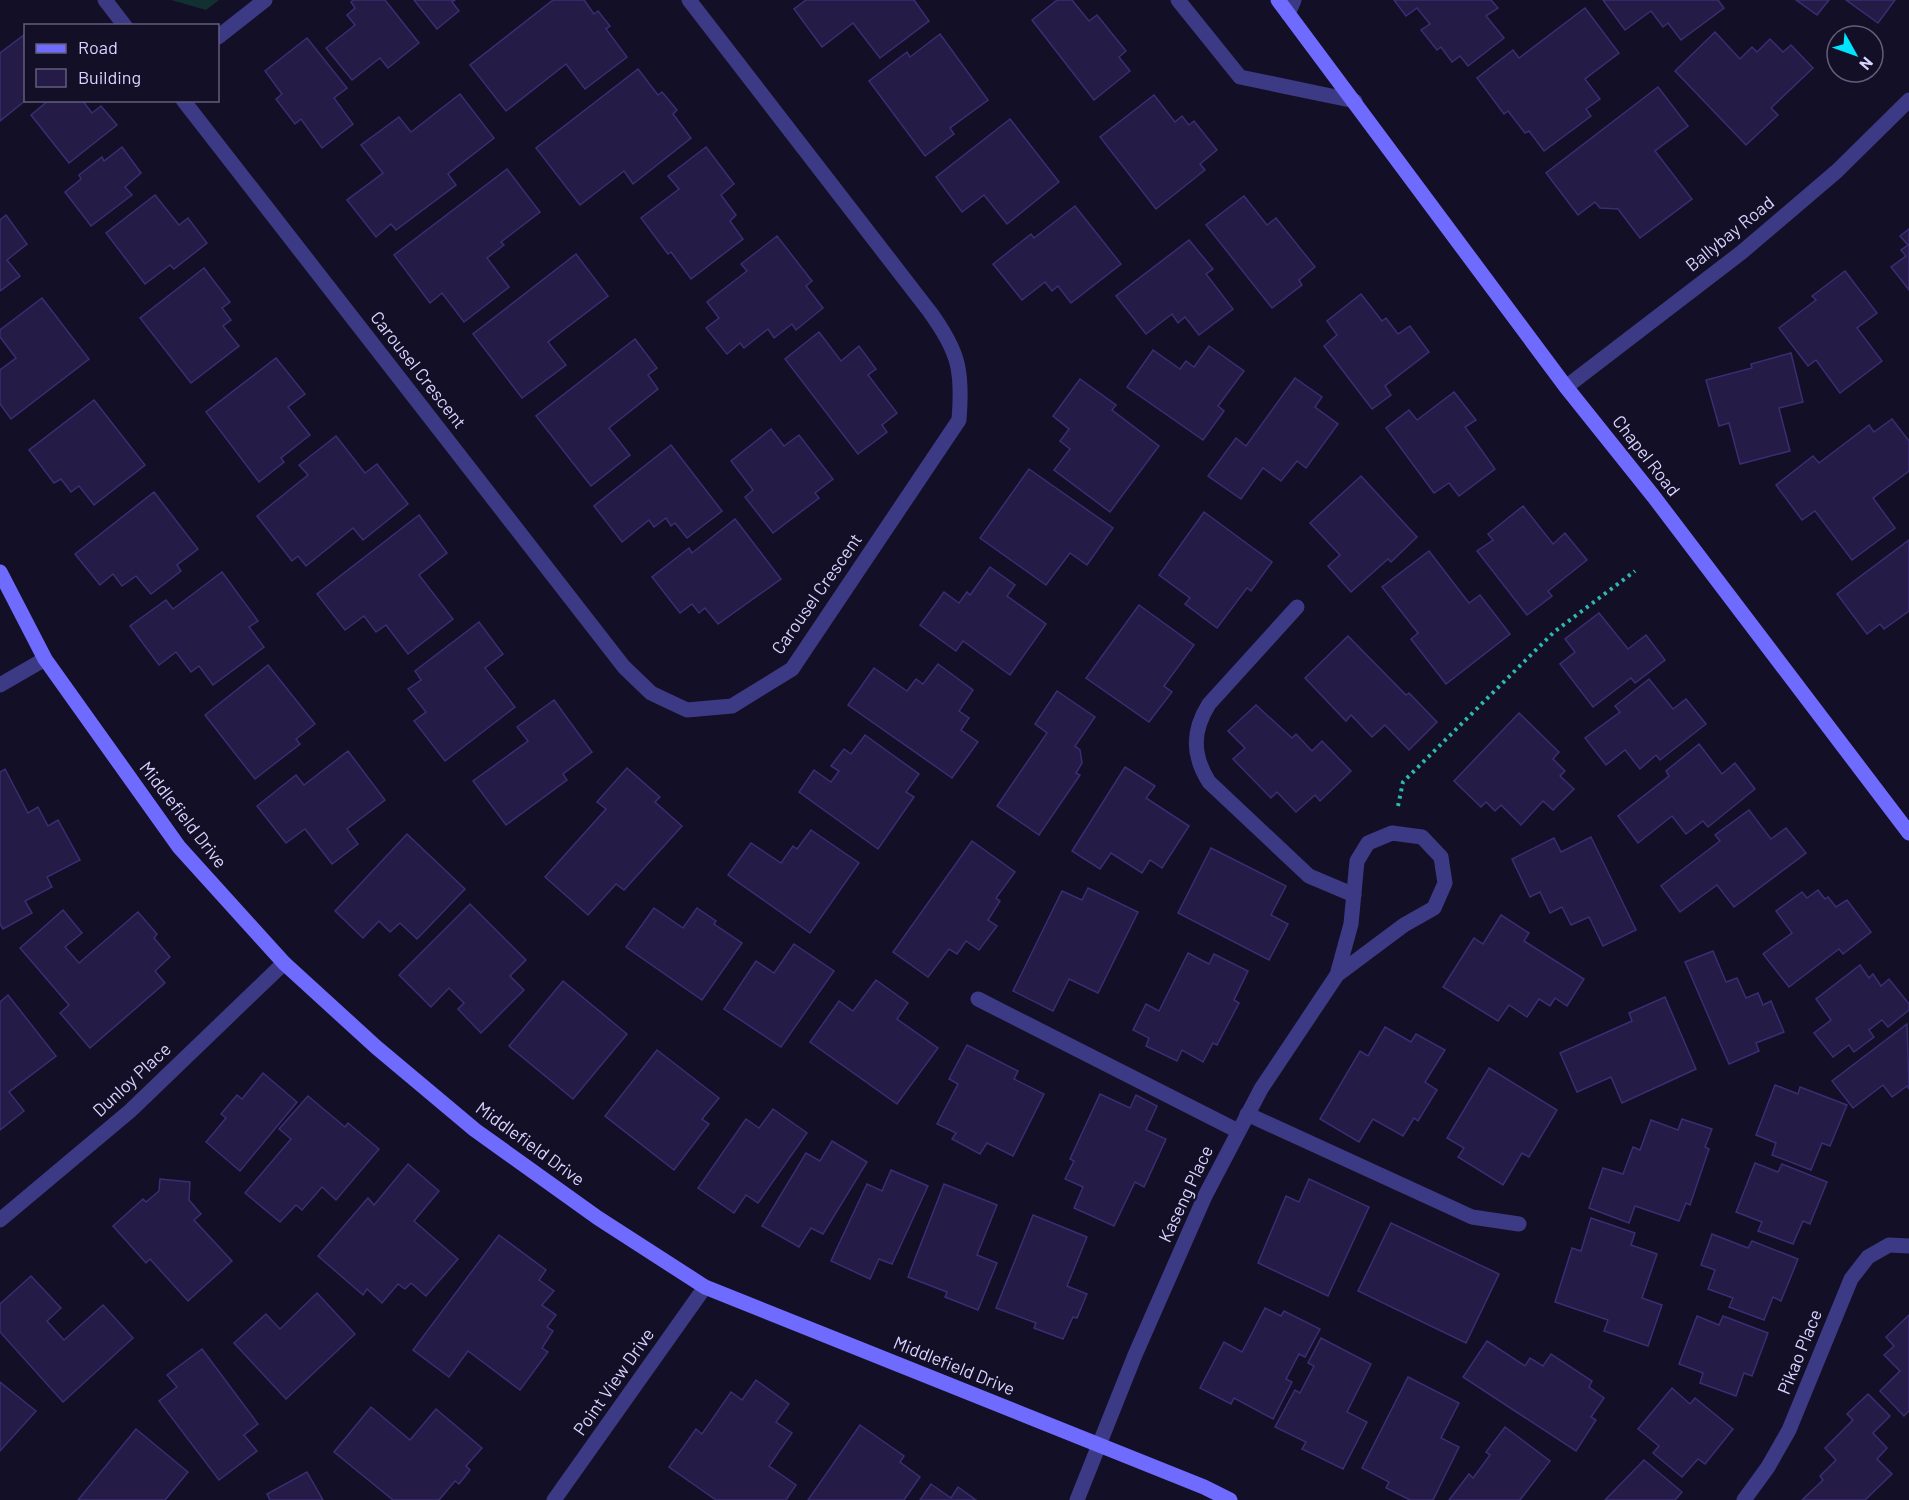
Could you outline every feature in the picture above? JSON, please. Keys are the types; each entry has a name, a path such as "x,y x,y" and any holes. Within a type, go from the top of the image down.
{"street":[{"path":"105,0 123,24"},
{"path":"219,36 265,0"},
{"name":"Carousel Crescent","path":"185,102 624,667 651,693 687,710 732,706 792,669 958,420 962,383 950,340 689,0"},
{"path":"1178,0 1240,77 1355,101"},
{"name":"Chapel Road","path":"1278,0 1291,7 1355,101 1566,387 1654,497 1909,833"},
{"name":"Ballybay Road","path":"1566,387 1742,252 1837,171 1909,100"},
{"name":"Middlefield Drive","path":"0,572 45,659 179,847 284,963 376,1047 475,1130 598,1218 705,1287 1204,1486 1230,1500"},
{"path":"1297,607 1209,704 1201,717 1195,746 1199,765 1209,782 1309,876 1354,895"},
{"path":"0,685 45,659"},
{"name":"Kaseng Place","path":"1077,1500 1135,1355 1205,1196 1247,1114 1337,975 1351,924 1357,861 1368,843 1392,833 1422,837 1441,857 1444,883 1434,908 1404,925 1337,975"},
{"name":"Dunloy Place","path":"0,1220 130,1111 284,963"},
{"path":"978,999 1238,1131"},
{"path":"1247,1114 1472,1217 1519,1224"},
{"name":"Pikao Place","path":"1744,1500 1789,1430 1851,1279 1868,1257 1888,1245 1909,1246"},
{"name":"Point View Drive","path":"554,1500 705,1287"}],"path":[{"path":"1392,833 1403,782 1554,632 1635,571"}],"green space":[{"path":"171,0 219,0 206,10"}],"building":[{"path":"353,0 385,0 419,43 388,68 380,58 352,80 326,48 355,25 347,15 355,8 351,2"},
{"path":"414,0 455,0 452,2 459,11 437,29"},
{"path":"553,0 584,0 594,14 598,11 610,26 606,29 627,57 585,89 566,64 506,111 470,65"},
{"path":"806,0 914,0 929,21 880,58 853,23 822,47 794,9"},
{"path":"1057,0 1072,0 1089,21 1097,15 1126,51 1119,57 1130,71 1094,100 1032,20"},
{"path":"1394,0 1491,0 1498,8 1486,16 1504,38 1468,66 1460,56 1452,62 1441,47 1437,50 1421,30 1430,24 1417,8 1406,16"},
{"path":"1603,0 1718,0 1724,8 1681,40 1668,23 1663,27 1651,11 1625,30"},
{"path":"1796,0 1829,0 1817,15"},
{"path":"1846,0 1895,0 1878,23"},
{"path":"1585,8 1619,53 1585,79 1600,99 1586,109 1591,116 1544,151 1529,131 1525,133 1508,111 1504,114 1477,78 1513,50 1519,58"},
{"path":"1715,32 1740,59 1752,47 1757,52 1770,39 1783,52 1791,45 1813,68 1771,108 1778,115 1746,145 1675,71"},
{"path":"940,34 988,100 950,128 954,134 925,156 869,81 907,52 910,57"},
{"path":"24,35 24,102 0,121 0,53"},
{"path":"307,38 347,88 334,98 353,124 322,148 301,119 295,124 276,99 282,94 265,71"},
{"path":"638,69 658,95 662,92 677,110 673,114 691,138 633,184 624,171 580,205 536,148"},
{"path":"1658,87 1688,126 1655,151 1692,199 1640,238 1618,209 1600,208 1595,202 1578,215 1546,173"},
{"path":"460,94 494,138 448,174 456,185 396,230 391,224 376,237 347,200 383,173 361,145 399,117 411,132"},
{"path":"1154,95 1175,122 1182,116 1189,125 1194,121 1217,150 1200,164 1205,170 1156,209 1100,137"},
{"path":"47,102 84,102 92,113 101,106 117,125 69,163 31,115"},
{"path":"1010,119 1059,182 1007,224 984,195 962,212 936,177"},
{"path":"122,147 141,173 125,187 132,195 91,226 65,192 81,179 79,175 102,157 104,161"},
{"path":"706,147 734,184 721,195 736,215 730,221 743,239 691,279 671,252 668,254 641,218 679,189 668,176"},
{"path":"507,169 540,212 501,242 504,245 487,258 509,287 464,322 442,293 430,303 394,255"},
{"path":"155,195 179,225 188,218 207,243 174,269 170,265 145,284 106,233"},
{"path":"1244,196 1267,225 1276,218 1315,267 1299,280 1302,285 1272,308 1206,225"},
{"path":"1075,206 1121,264 1071,303 1058,286 1052,291 1045,282 1022,300 993,264 1031,234 1034,238"},
{"path":"6,215 27,244 7,260 20,276 0,291 0,220"},
{"path":"1909,229 1909,290 1891,267 1906,256 1901,250 1908,245 1900,236"},
{"path":"777,236 812,281 806,286 823,308 796,330 792,324 774,338 768,329 744,348 740,343 727,354 706,328 719,318 707,302 747,271 741,264"},
{"path":"1189,240 1213,269 1206,274 1233,309 1199,335 1185,317 1178,323 1172,314 1146,334 1116,296"},
{"path":"576,254 608,296 548,342 566,365 522,398 473,334"},
{"path":"204,268 230,302 222,308 231,320 223,326 239,346 191,383 140,318"},
{"path":"1845,271 1877,313 1857,328 1882,361 1840,393 1816,360 1808,366 1779,328 1816,300 1812,296"},
{"path":"1361,294 1382,321 1386,318 1398,334 1410,326 1429,352 1385,386 1391,395 1372,409 1324,346 1337,335 1327,321"},
{"path":"42,298 89,359 11,419 0,404 0,370 16,358 0,337 0,330"},
{"path":"819,332 841,361 859,346 876,369 868,375 897,413 882,425 887,432 858,454 785,359"},
{"path":"635,339 657,368 648,375 658,389 609,428 630,455 591,486 536,416"},
{"path":"1209,346 1244,371 1218,406 1224,411 1203,440 1127,387 1153,350 1180,369 1186,361 1194,367"},
{"path":"1791,353 1803,402 1779,408 1790,451 1740,464 1729,423 1719,426 1706,380 1752,368 1751,364"},
{"path":"276,358 305,394 288,407 310,435 281,458 284,462 259,482 206,412"},
{"path":"1295,378 1322,397 1315,407 1338,424 1306,468 1297,461 1281,481 1263,468 1241,499 1208,476 1236,438 1246,446"},
{"path":"1080,379 1116,405 1112,410 1159,446 1110,512 1054,470 1070,449 1060,441 1069,429 1053,416"},
{"path":"1454,392 1476,420 1465,427 1495,469 1459,496 1449,483 1434,493 1386,428 1409,410 1417,420"},
{"path":"94,400 145,465 94,505 79,486 71,492 61,479 54,483 29,450"},
{"path":"1892,419 1909,441 1909,471 1873,498 1895,528 1852,560 1815,511 1802,520 1776,485 1813,456 1819,463 1869,425 1874,432"},
{"path":"771,429 784,446 799,435 833,479 815,493 819,498 773,533 745,497 753,490 731,461"},
{"path":"336,436 365,473 377,464 408,504 363,540 353,528 306,566 298,556 292,561 257,516 308,475 299,465"},
{"path":"671,445 722,511 687,538 675,523 671,526 666,518 654,527 649,520 622,542 594,506"},
{"path":"1029,469 1113,528 1087,565 1070,553 1046,585 980,538"},
{"path":"1361,476 1417,537 1391,562 1388,559 1351,592 1328,566 1340,555 1310,523"},
{"path":"154,492 198,549 177,565 181,571 151,594 136,576 122,586 113,574 100,585 75,554"},
{"path":"1523,506 1553,544 1565,533 1587,560 1548,591 1552,596 1527,615 1477,551 1493,540 1488,534"},
{"path":"1204,512 1272,562 1251,591 1247,588 1217,628 1185,604 1190,598 1159,575"},
{"path":"419,515 447,553 419,575 453,619 408,654 386,625 376,632 364,616 345,630 317,594"},
{"path":"735,519 781,579 718,624 705,608 699,613 692,604 680,613 652,577 689,548 692,553"},
{"path":"1909,540 1909,611 1884,629 1880,624 1867,634 1837,594"},
{"path":"1429,551 1469,603 1480,595 1510,634 1446,684 1411,639 1418,633 1382,587"},
{"path":"990,567 1015,585 1007,596 1046,624 1010,675 963,641 956,651 920,625 944,592 959,603 967,592 970,595"},
{"path":"222,572 258,621 249,627 264,647 213,685 199,666 191,672 176,652 159,665 130,626 166,600 173,609"},
{"path":"1139,605 1194,645 1164,686 1172,692 1149,722 1086,678"},
{"path":"1599,613 1628,649 1646,635 1665,660 1635,683 1631,678 1593,707 1560,664 1575,652 1565,639"},
{"path":"479,622 503,654 485,668 515,707 445,761 414,721 426,712 408,689 421,680 415,671"},
{"path":"1348,636 1406,695 1409,693 1437,722 1409,750 1385,725 1372,737 1351,715 1346,721 1305,678"},
{"path":"938,664 973,690 959,711 969,718 961,730 978,742 952,778 848,705 874,668 907,691 916,679 923,684"},
{"path":"268,665 315,724 296,739 300,744 255,779 205,715"},
{"path":"1649,679 1673,709 1686,699 1706,724 1660,760 1656,755 1640,769 1625,750 1606,765 1585,738 1620,712 1615,706"},
{"path":"1057,691 1095,717 1075,746 1080,750 1082,763 1076,773 1080,775 1039,835 997,806 1047,733 1035,724"},
{"path":"554,700 592,752 563,774 567,780 506,825 473,781 528,741 517,727"},
{"path":"1256,705 1292,738 1296,734 1312,751 1322,741 1351,771 1320,801 1315,795 1296,812 1277,792 1271,798 1233,759 1245,748 1228,731"},
{"path":"1519,713 1559,752 1553,759 1565,771 1560,776 1574,789 1553,810 1543,801 1521,825 1501,805 1495,811 1486,802 1481,807 1454,781"},
{"path":"865,735 919,774 906,792 914,797 878,849 799,792 814,770 831,782 839,771 831,766 844,749 851,754"},
{"path":"1699,744 1722,774 1735,763 1755,789 1708,827 1703,821 1686,834 1672,816 1638,843 1618,816 1669,776 1666,771"},
{"path":"348,751 385,800 347,829 358,844 332,864 305,829 286,843 257,806 296,775 304,785"},
{"path":"1125,767 1155,786 1146,798 1189,826 1162,868 1150,860 1142,873 1111,853 1100,869 1072,851"},
{"path":"627,768 660,797 655,802 682,826 624,890 616,884 588,915 545,877 606,809 597,802"},
{"path":"5,769 28,813 38,807 48,826 58,820 80,860 47,877 52,887 25,901 32,913 3,929 0,924 0,772"},
{"path":"1749,810 1771,839 1786,828 1806,853 1734,907 1717,885 1680,912 1661,886 1720,841 1715,835"},
{"path":"811,830 859,863 810,933 728,875 751,843 781,863 793,846 797,849"},
{"path":"407,834 465,889 417,939 400,923 390,932 379,921 363,938 335,911"},
{"path":"1591,837 1636,930 1603,946 1589,917 1571,925 1562,907 1550,913 1540,892 1530,897 1512,859 1554,838 1561,852"},
{"path":"972,841 1015,872 996,898 1000,901 988,920 997,926 979,950 966,941 957,954 949,949 928,977 893,952"},
{"path":"1211,848 1286,886 1271,915 1288,924 1269,960 1178,913"},
{"path":"1088,888 1138,912 1098,993 1069,979 1053,1011 1013,991 1062,891 1082,900"},
{"path":"1818,890 1836,907 1847,900 1871,932 1843,954 1839,949 1789,987 1763,954 1792,933 1776,911 1802,892 1807,898"},
{"path":"470,904 526,960 510,976 524,990 481,1033 458,1009 464,1003 449,988 431,1007 399,975"},
{"path":"654,908 683,928 697,908 716,921 714,924 742,943 702,1000 626,947"},
{"path":"63,910 82,933 65,947 79,963 138,912 157,934 154,938 170,957 155,971 165,983 90,1048 60,1013 69,1005 20,948"},
{"path":"1501,915 1529,933 1524,941 1584,979 1567,1006 1555,998 1550,1006 1539,999 1527,1017 1509,1005 1498,1021 1443,987 1474,938 1483,944"},
{"path":"794,944 834,971 781,1047 724,1009 756,961 774,973"},
{"path":"1713,951 1726,982 1737,978 1746,998 1758,993 1763,1005 1771,1001 1784,1032 1756,1043 1759,1051 1729,1064 1685,962"},
{"path":"1188,953 1209,964 1214,954 1248,971 1234,1000 1239,1003 1217,1045 1213,1043 1203,1062 1182,1050 1177,1061 1146,1046 1149,1038 1133,1030 1146,1004 1159,1011"},
{"path":"1860,965 1869,978 1873,974 1881,986 1889,979 1909,1004 1909,1010 1888,1027 1882,1020 1869,1030 1874,1037 1854,1052 1849,1045 1833,1057 1814,1033 1831,1020 1816,999"},
{"path":"876,980 908,1003 897,1019 938,1048 897,1104 810,1042 839,1001 853,1011"},
{"path":"563,981 627,1034 573,1099 509,1046"},
{"path":"8,995 56,1056 9,1092 24,1111 0,1130 0,1002"},
{"path":"1665,997 1696,1069 1622,1103 1611,1077 1577,1092 1560,1053 1632,1021 1629,1013"},
{"path":"1907,1024 1909,1089 1907,1086 1892,1097 1883,1085 1853,1108 1832,1081"},
{"path":"1385,1027 1411,1042 1416,1034 1445,1050 1425,1082 1437,1090 1418,1121 1414,1118 1403,1136 1373,1119 1359,1142 1320,1119 1360,1051 1368,1056"},
{"path":"967,1045 1018,1071 1014,1079 1044,1094 1013,1156 987,1143 980,1154 952,1139 956,1133 937,1124 958,1084 949,1079"},
{"path":"657,1050 719,1098 702,1119 709,1124 674,1170 605,1116"},
{"path":"1489,1068 1557,1110 1529,1157 1522,1153 1503,1185 1458,1157 1464,1148 1447,1138"},
{"path":"263,1073 297,1102 240,1171 206,1142 226,1118 221,1114 237,1095 242,1099"},
{"path":"1775,1085 1798,1094 1800,1087 1847,1105 1830,1146 1822,1143 1811,1170 1772,1155 1776,1143 1756,1135"},
{"path":"1100,1094 1130,1108 1136,1095 1157,1106 1146,1130 1166,1139 1144,1187 1135,1182 1114,1226 1074,1208 1083,1187 1065,1179 1074,1161 1070,1159"},
{"path":"308,1096 345,1127 348,1123 379,1149 336,1200 322,1187 302,1210 296,1205 280,1222 245,1193 291,1139 279,1129"},
{"path":"773,1109 807,1133 758,1203 746,1195 734,1213 698,1188 746,1119 759,1128"},
{"path":"1682,1119 1712,1129 1705,1147 1709,1149 1690,1205 1686,1203 1679,1221 1635,1206 1629,1223 1589,1208 1603,1168 1623,1174 1633,1147 1640,1150 1651,1120 1678,1130"},
{"path":"832,1141 867,1162 823,1234 811,1228 799,1247 762,1226 806,1153 820,1161"},
{"path":"1755,1163 1778,1172 1782,1164 1827,1182 1810,1224 1803,1221 1793,1244 1758,1231 1762,1222 1736,1212"},
{"path":"408,1164 439,1191 414,1221 458,1259 426,1296 411,1283 405,1289 398,1284 382,1303 367,1289 363,1295 318,1256 368,1198 374,1205"},
{"path":"891,1170 928,1186 892,1264 879,1259 870,1279 831,1261 867,1184 882,1191"},
{"path":"160,1179 190,1182 189,1200 201,1214 194,1220 232,1261 188,1301 150,1259 146,1263 113,1226 143,1199 146,1202 159,1191"},
{"path":"1309,1179 1369,1207 1328,1296 1258,1263 1286,1196 1299,1202"},
{"path":"944,1184 997,1205 977,1255 997,1263 978,1310 945,1297 947,1292 908,1277"},
{"path":"1033,1215 1087,1237 1067,1286 1087,1294 1077,1318 1073,1317 1063,1339 1034,1328 1036,1323 996,1308"},
{"path":"1591,1218 1635,1233 1631,1245 1657,1254 1642,1298 1662,1305 1648,1346 1604,1331 1608,1320 1555,1302 1572,1248 1581,1251"},
{"path":"1391,1223 1499,1274 1466,1343 1358,1291"},
{"path":"1712,1234 1748,1248 1752,1241 1798,1259 1781,1301 1773,1297 1764,1320 1729,1307 1733,1298 1708,1289 1715,1270 1701,1265"},
{"path":"499,1235 546,1270 539,1280 554,1291 542,1305 556,1315 547,1327 553,1331 542,1348 548,1352 520,1390 468,1351 449,1377 413,1350"},
{"path":"31,1276 61,1308 47,1321 64,1340 103,1305 133,1338 63,1402 0,1332 0,1304"},
{"path":"317,1293 355,1334 286,1399 234,1343 266,1314 280,1329"},
{"path":"1265,1308 1281,1316 1284,1311 1320,1329 1305,1357 1299,1354 1286,1379 1292,1382 1273,1419 1234,1398 1231,1404 1200,1388 1224,1342 1242,1352"},
{"path":"1909,1315 1909,1411 1904,1416 1880,1391 1900,1371 1884,1355 1894,1346 1886,1337"},
{"path":"1697,1316 1719,1325 1723,1316 1768,1333 1752,1376 1744,1373 1736,1396 1700,1383 1703,1373 1679,1364"},
{"path":"1321,1338 1371,1364 1347,1412 1367,1422 1343,1469 1302,1449 1306,1442 1275,1427 1295,1390 1300,1393 1314,1366 1308,1363"},
{"path":"1487,1341 1525,1366 1530,1358 1543,1366 1551,1354 1592,1381 1589,1387 1604,1398 1591,1417 1596,1420 1576,1451 1463,1377"},
{"path":"202,1349 258,1424 244,1435 257,1451 219,1480 159,1401 177,1387 167,1375"},
{"path":"1408,1377 1459,1403 1441,1438 1459,1447 1433,1500 1410,1500 1386,1488 1389,1482 1362,1468"},
{"path":"756,1380 789,1404 776,1422 792,1433 769,1466 796,1485 786,1500 716,1500 669,1467 696,1429 702,1434 731,1392 742,1400"},
{"path":"0,1382 36,1411 0,1451"},
{"path":"1672,1388 1690,1404 1695,1398 1733,1429 1705,1464 1698,1459 1682,1477 1653,1453 1659,1446 1638,1429"},
{"path":"1868,1394 1890,1416 1873,1433 1887,1448 1877,1459 1892,1474 1865,1500 1802,1500 1823,1480 1820,1476 1836,1460 1825,1448 1853,1420 1847,1414"},
{"path":"371,1407 410,1440 436,1409 482,1448 466,1466 470,1470 459,1484 455,1481 439,1500 393,1500 334,1452"},
{"path":"860,1425 904,1456 900,1462 920,1477 904,1500 808,1500"},
{"path":"1505,1427 1550,1461 1520,1500 1449,1500 1469,1474 1473,1478 1490,1455 1486,1452"},
{"path":"136,1429 188,1472 165,1500 78,1500"},
{"path":"1644,1460 1682,1492 1675,1500 1605,1500"},
{"path":"307,1472 323,1500 270,1500 267,1494"},
{"path":"931,1484 951,1498 958,1487 976,1500 920,1500"}]}
